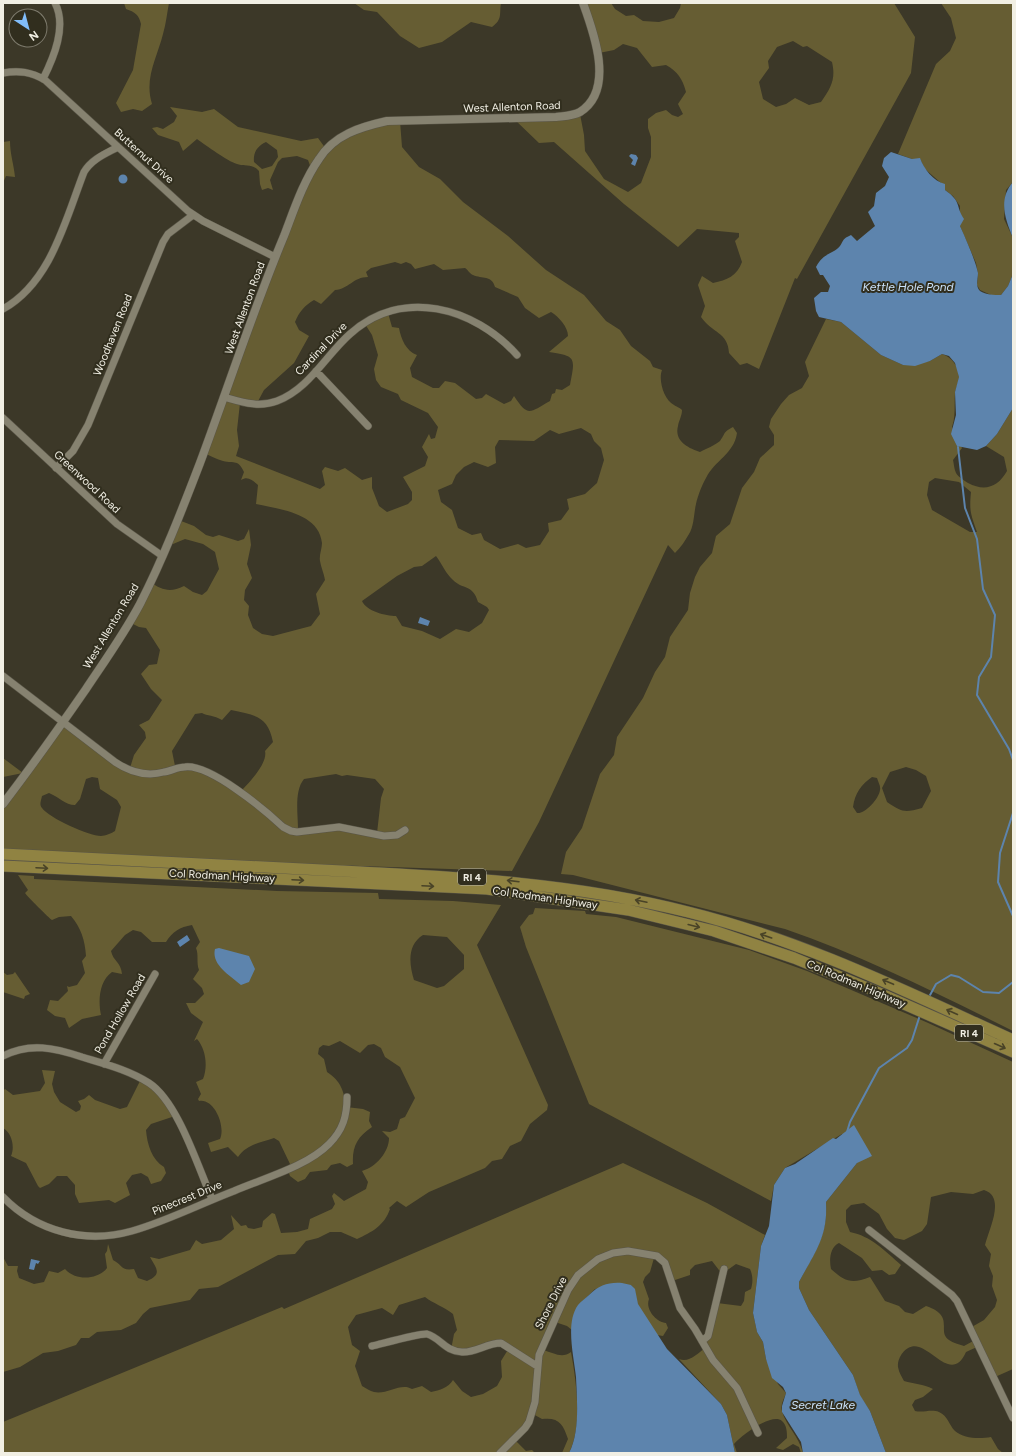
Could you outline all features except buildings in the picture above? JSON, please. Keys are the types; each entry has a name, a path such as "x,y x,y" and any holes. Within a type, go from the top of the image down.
{"highway":[{"name":"Col Rodman Highway","path":"3,854 471,877 592,892 689,912 744,928 847,965 1013,1040"},
{"name":"Col Rodman Highway","path":"3,866 487,890 628,910 671,920 756,944 794,958 922,1011 1013,1052"}],"street":[{"path":"43,79 60,28 59,15 55,3"},
{"name":"West Allenton Road","path":"3,804 63,723 102,665 139,605 182,509 275,257 313,168 327,149 350,132 367,125 387,121 473,120 570,115 579,112 587,106 594,96 598,81 599,62 594,36 583,3"},
{"name":"Butternut Drive","path":"3,73 22,71 36,75 43,79 193,215 275,257"},
{"path":"3,309 25,293 42,272 55,247 84,172 88,166 96,159 118,147"},
{"name":"Woodhaven Road","path":"56,468 73,451 88,425 163,242 168,234 193,215"},
{"name":"Cardinal Drive","path":"224,397 254,405 270,403 294,392 316,371 337,347 362,324 384,313 411,307 423,307 448,311 473,320 497,336 517,355"},
{"path":"316,371 368,426"},
{"name":"Greenwood Road","path":"3,418 117,524 161,556"},
{"path":"3,676 115,762 131,771 144,774 156,774 191,767 222,780 243,793 282,827 291,831 339,827 384,836 397,835 405,830"},
{"name":"Pond Hollow Road","path":"104,1064 155,974"},
{"path":"3,1056 26,1048 45,1047 104,1064 140,1078 150,1084 164,1097 178,1120 212,1199"},
{"name":"Pinecrest Drive","path":"3,1197 21,1213 42,1224 65,1233 92,1237 118,1235 143,1228 304,1161 322,1150 337,1135 343,1126 347,1115 348,1097"},
{"path":"869,1230 952,1295 957,1301 1013,1418"},
{"name":"Shore Drive","path":"500,1453 529,1422 535,1402 537,1366 545,1340 573,1282 585,1269 598,1259 621,1251 642,1252 657,1256 665,1263 680,1308 718,1367 741,1395 758,1433"},
{"path":"702,1342 708,1336 724,1269"},
{"path":"372,1346 421,1334 432,1337 449,1350 466,1353 485,1346 501,1343 537,1366"}],"shaded area":[{"path":"124,3 169,3 164,30 150,77 150,95 152,104 142,111 133,109 121,112 116,103 133,70 141,24 138,16 126,9"},
{"path":"354,3 501,3 499,19 492,27 471,22 442,42 419,48 400,36 377,12 364,10"},
{"path":"583,3 611,3 615,9 626,16 634,15 643,21 659,22 674,18 680,8 681,3 894,3 915,37 911,73 797,279 795,278 759,369 747,363 740,365 729,353 728,346 723,337 701,317 705,306 698,285 702,276 713,283 731,277 737,271 742,262 735,241 739,237 739,233 697,229 678,247 624,204 554,142 539,143 514,119 580,114 585,151 604,179 628,192 641,183 651,157 651,137 648,128 648,119 656,113 666,110 672,115 678,117 683,114 678,104 686,92 681,79 674,70 666,65 652,67 637,48 623,44 614,50 599,53","holes":["793,41 803,47 807,46 832,62 833,78 830,88 821,102 809,105 795,98 786,104 776,107 763,99 759,82 769,68 768,61 777,47"]},
{"path":"941,3 1013,3 1013,182 1006,190 1004,219 1013,238 1013,274 1008,286 1001,295 991,295 980,290 977,285 978,274 976,263 960,226 960,206 953,196 945,190 941,183 925,169 920,159 912,159 898,154 936,64 950,51 956,38 951,18"},
{"path":"170,107 202,112 214,109 238,127 301,141 318,138 326,149 347,134 400,121 402,147 419,167 440,179 463,202 508,236 546,270 584,295 606,321 620,330 631,346 650,361 653,367 662,370 661,384 667,399 682,410 677,431 680,440 683,443 700,452 720,441 726,432 733,427 737,433 728,452 714,466 703,484 697,501 691,531 675,553 668,545 539,822 512,871 3,854 3,801 60,723 102,753 130,768 134,755 146,738 145,732 139,725 149,720 162,700 151,689 141,674 149,665 157,664 160,650 146,628 139,627 127,621 150,582 166,590 184,586 193,592 202,595 207,591 219,569 215,552 203,544 185,539 173,544 166,541 176,519 194,526 206,535 213,537 219,535 238,541 244,539 249,529 251,545 247,564 252,578 245,590 244,600 249,606 248,615 253,628 262,634 273,636 311,626 320,614 316,594 325,580 320,563 322,543 319,533 314,525 296,514 256,504 258,485 252,480 241,480 244,472 240,465 220,460 202,452 312,171 308,160 297,156 282,158 278,162 270,180 273,190 268,188 262,190 259,171 254,167 240,165 233,162 197,139 183,151 179,142 158,135 152,128 157,127 163,129 174,122 177,116","holes":["266,142 277,150 278,157 272,166 262,169 254,162 256,150","395,262 401,264 406,262 411,264 415,269 434,264 443,270 465,268 476,276 489,279 494,283 495,287 518,297 525,308 539,318 551,312 557,317 565,326 568,336 549,352 565,355 572,360 573,364 570,385 562,390 556,389 555,393 552,394 550,401 529,411 526,410 514,396 511,401 504,404 486,394 482,398 476,399 455,383 445,381 439,388 433,388 412,377 410,368 417,355 407,348 399,328 392,327 388,313 365,324 372,335 378,355 374,369 376,380 381,387 398,394 401,400 428,413 438,427 435,438 431,439 429,434 422,447 428,457 425,466 403,477 412,492 412,500 408,504 387,512 379,506 372,488 372,477 362,480 345,468 338,471 325,467 322,471 325,485 320,489 236,456 239,446 237,430 240,403 256,405 264,390 294,363 309,336 299,330 295,322 300,312 314,300 321,304 335,290 344,288 358,279 368,277 366,272 371,268","581,428 591,434 594,441 601,448 604,460 597,483 585,494 567,499 569,509 561,520 548,523 549,531 540,545 526,548 518,544 500,549 484,540 481,533 472,535 458,528 452,510 441,502 438,490 452,484 456,475 464,467 474,462 488,467 496,463 495,447 499,440 534,441 550,430 559,434","436,556 451,578 457,583 471,590 476,596 478,602 487,607 489,610 482,623 469,632 456,629 440,639 422,631 402,626 396,616 377,612 364,605 362,601 397,576 414,567 422,566","231,710 254,715 264,722 271,733 273,742 265,751 264,761 261,767 241,791 198,769 175,766 172,751 195,714 202,713 222,720","336,774 342,776 347,775 375,779 384,789 381,798 377,833 348,826 298,829 297,803 301,784 304,779","92,777 98,778 100,789 117,800 121,807 115,831 104,836 88,833 52,817 42,808 40,803 42,796 49,793 71,805 75,805 80,799 86,779"]},
{"path":"10,141 15,177 6,176 3,183 3,142"},
{"path":"826,319 841,322 881,355 903,365 930,361 942,354 949,357 959,373 959,381 955,393 952,427 962,448 953,460 957,475 974,486 985,487 995,484 1000,481 1007,471 1004,457 986,446 997,434 1013,408 1013,1031 872,963 785,929 573,875 561,874 566,852 582,828 600,774 614,755 617,737 643,698 655,672 665,657 670,637 688,610 690,593 695,577 700,567 712,553 716,536 730,524 742,488 754,472 760,458 774,445 774,435 769,427 771,419 789,395 802,388 809,376 805,362","holes":["935,478 959,482 971,492 971,513 977,532 970,532 932,510 927,495 929,482","906,767 916,770 926,776 931,791 922,808 911,811 903,811 887,802 882,788 890,772","872,777 877,778 880,787 879,794 868,809 857,813 853,807 855,798 859,790"]},
{"path":"3,758 23,773 3,777"},
{"path":"18,875 34,876 34,879 277,891 378,893 379,899 453,901 501,905 477,945 548,1105 547,1110 530,1124 521,1141 510,1146 502,1159 492,1161 485,1168 429,1192 406,1207 397,1201 389,1208 390,1209 384,1220 377,1228 357,1239 341,1232 330,1232 318,1238 306,1241 295,1254 278,1255 218,1287 199,1289 190,1300 150,1308 136,1323 121,1330 97,1332 89,1338 81,1338 76,1345 58,1351 43,1353 20,1367 3,1372 3,1257 8,1266 18,1266 17,1271 19,1278 34,1284 44,1282 49,1271 58,1273 65,1269 75,1276 86,1278 98,1275 107,1268 105,1254 108,1244 113,1260 126,1269 134,1269 138,1278 147,1281 157,1273 157,1270 150,1257 159,1259 190,1250 196,1240 202,1244 221,1240 234,1229 231,1215 241,1226 246,1225 248,1228 254,1229 262,1227 263,1221 272,1213 275,1214 281,1233 297,1232 308,1229 310,1219 332,1209 335,1204 332,1196 334,1193 344,1201 366,1189 368,1182 362,1171 377,1162 387,1148 389,1138 382,1131 390,1132 397,1129 400,1119 405,1117 415,1098 400,1067 385,1057 381,1048 374,1044 368,1045 360,1053 340,1041 329,1046 323,1045 319,1048 318,1054 324,1059 327,1072 339,1083 346,1107 363,1109 370,1112 369,1121 372,1127 356,1143 353,1152 353,1164 347,1167 340,1163 331,1165 327,1170 310,1172 305,1179 298,1182 290,1176 287,1168 290,1164 279,1141 274,1138 245,1149 238,1157 228,1147 211,1152 208,1143 220,1139 220,1120 214,1108 204,1101 199,1101 198,1099 201,1094 196,1082 203,1079 206,1064 200,1043 197,1039 194,1041 203,1022 191,1013 186,1003 195,1003 204,994 202,988 193,979 199,970 196,948 200,942 192,925 177,930 166,942 152,942 141,932 133,930 125,935 111,951 120,967 122,974 112,972 104,981 100,992 101,1015 82,1019 69,1028 65,1018 55,1016 47,1010 50,1000 58,1001 68,991 67,986 77,985 85,973 82,961 86,956 85,945 80,930 71,916 59,917 52,920 25,893 28,890","holes":["423,935 447,937 464,955 464,969 444,986 437,988 414,980 410,961 414,944"]},
{"path":"535,908 585,911 586,914 616,917 749,950 807,971 926,1022 1013,1062 1013,1369 995,1377 979,1346 966,1352 961,1360 955,1364 950,1364 915,1346 907,1349 901,1355 898,1363 900,1373 904,1381 933,1389 923,1397 915,1400 912,1405 915,1411 939,1412 959,1434 972,1438 991,1437 998,1449 1003,1453 886,1453 870,1411 860,1396 853,1375 809,1310 799,1288 799,1282 819,1244 825,1225 826,1202 857,1163 842,1134 785,1168 774,1185 771,1201 589,1104 526,947 520,927 529,915 533,914","holes":["984,1190 991,1194 994,1199 995,1206 985,1245 991,1254 989,1266 993,1276 992,1286 997,1300 995,1307 984,1320 970,1328 975,1340 964,1346 949,1340 944,1332 943,1319 935,1310 926,1306 913,1314 905,1312 899,1306 885,1301 870,1277 853,1281 840,1277 831,1269 831,1254 834,1247 839,1243 862,1258 872,1271 882,1270 889,1275 895,1274 901,1265 883,1249 865,1237 850,1232 846,1222 846,1210 851,1205 864,1203 879,1214 887,1229 895,1238 904,1240 922,1231 927,1224 931,1197 951,1192 973,1194"]},
{"path":"3,972 7,975 15,972 30,994 25,996 24,999 3,992"},
{"path":"42,1070 55,1071 52,1084 54,1092 60,1102 76,1112 80,1110 81,1106 78,1101 89,1095 95,1100 120,1109 127,1107 141,1079 159,1090 175,1116 151,1124 146,1130 153,1156 164,1167 166,1173 161,1181 151,1184 148,1177 141,1173 132,1175 126,1183 130,1195 115,1203 109,1200 79,1203 75,1194 75,1185 67,1176 57,1176 49,1184 40,1188 26,1163 11,1156 13,1149 12,1140 9,1133 3,1128 3,1091 5,1089 13,1095 40,1091 45,1083"},
{"path":"623,1163 707,1203 765,1235 761,1246 753,1313 757,1332 763,1342 766,1359 778,1384 786,1393 782,1402 782,1411 786,1422 799,1441 803,1453 801,1453 799,1447 793,1444 783,1450 776,1448 787,1438 785,1425 782,1421 777,1419 764,1422 743,1436 734,1444 737,1453 735,1453 727,1415 721,1404 679,1359 690,1359 705,1348 702,1341 717,1303 741,1306 744,1301 745,1292 751,1289 752,1286 750,1269 736,1264 722,1274 712,1261 695,1265 690,1270 690,1275 672,1281 667,1265 654,1258 650,1272 645,1277 643,1282 649,1299 648,1303 650,1311 655,1318 666,1323 668,1328 663,1336 657,1335 644,1317 631,1285 595,1289 578,1306 574,1316 572,1330 567,1326 555,1322 543,1350 561,1355 571,1352 575,1376 577,1417 576,1430 569,1453 562,1453 568,1439 560,1423 553,1419 542,1419 533,1414 515,1440 526,1451 532,1450 535,1453 3,1453 3,1422 282,1307 284,1309","holes":["425,1297 453,1314 457,1330 454,1334 451,1350 467,1353 504,1344 509,1348 501,1361 502,1377 497,1386 483,1394 471,1397 462,1391 453,1380 446,1387 431,1392 422,1386 412,1389 403,1387 384,1392 372,1392 362,1386 355,1366 360,1351 352,1345 348,1327 356,1315 382,1308 393,1315 399,1305"]}],"water":[{"name":"Kettle Hole Pond","path":"891,152 912,159 920,158 930,174 945,184 945,190 956,201 964,219 960,226 977,268 977,285 980,291 987,294 1001,295 1008,286 1013,274 1013,408 997,434 986,446 977,450 957,446 951,434 956,415 955,392 959,377 955,363 949,356 942,354 930,361 915,366 903,365 881,355 841,322 819,317 816,311 814,298 821,292 828,292 830,286 823,275 820,275 816,267 825,256 837,249 846,238 851,235 857,241 875,226 868,212 874,206 876,193 885,186 889,177 882,166 884,158"},
{"path":"631,154 636,155 638,158 635,166 631,164 633,160 629,156"},
{"path":"123,174 128,179 123,184 118,179"},
{"path":"1013,182 1013,238 1004,209 1004,202 1008,189"},
{"path":"420,617 430,621 428,626 418,623"},
{"path":"187,935 190,940 180,947 177,942"},
{"path":"219,948 249,956 255,969 249,982 241,985 223,970 216,960 215,955 215,949"},
{"name":"Secret Lake","path":"854,1125 872,1156 857,1163 826,1202 823,1235 799,1282 799,1288 809,1310 853,1375 860,1395 870,1411 886,1453 803,1453 801,1442 782,1412 782,1406 786,1393 783,1387 772,1378 766,1359 763,1342 757,1332 753,1313 761,1246 769,1226 774,1185 785,1168 795,1164 833,1138 836,1139"},
{"path":"31,1259 40,1261 38,1264 36,1263 34,1270 29,1269"},
{"path":"613,1283 631,1285 635,1289 638,1304 667,1349 721,1404 727,1415 735,1453 569,1453 575,1436 577,1416 576,1377 571,1340 574,1312 579,1304 600,1287"}],"waterway":[{"path":"958,447 965,508 977,539 983,589 995,615 991,657 979,677 977,695 1009,749 1013,760"},
{"path":"1013,813 1000,853 998,882 1013,916"},
{"path":"929,997 936,984 951,975 959,977 983,992 999,993 1013,982"},
{"path":"847,1132 850,1122 879,1068 907,1048 912,1040 920,1015"}]}
